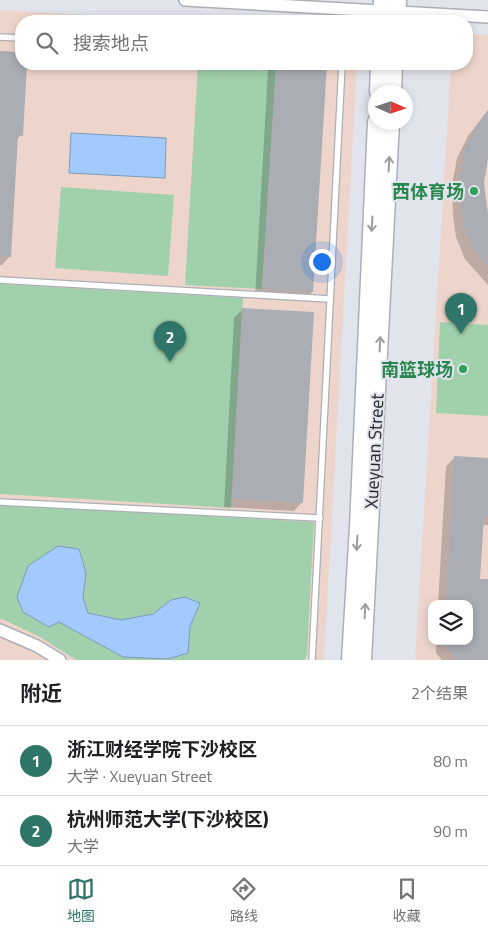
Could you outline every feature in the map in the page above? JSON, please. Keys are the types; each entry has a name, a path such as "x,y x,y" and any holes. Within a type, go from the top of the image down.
{"main road":[{"path":"378,85 379,70"},
{"path":"393,85 394,70"},
{"path":"350,660 376,130"},
{"name":"Xueyuan Street","path":"363,660 391,130"}],"street":[{"path":"185,0 455,15"},
{"path":"473,16 488,17"},
{"path":"0,630 37,646 60,660"}],"lane":[{"path":"0,37 15,38"},
{"path":"312,660 342,70"},
{"path":"0,280 330,299"},
{"path":"0,502 320,518"}],"shaded area":[{"path":"0,10 90,15 15,15 15,70 357,70 324,660 0,660"},
{"path":"473,34 488,35 488,660 415,660 451,70 473,70"}],"green space":[{"path":"198,70 276,70 262,289 185,285"},
{"path":"61,187 174,195 168,276 55,268"},
{"path":"0,284 243,298 231,508 0,494"},
{"name":"南篮球场","path":"440,322 488,325 488,416 436,413"},
{"path":"0,505 314,522 307,655 305,660 76,660 40,637 0,618"}],"water":[{"path":"71,133 166,138 165,178 69,173"},
{"path":"58,546 79,549 86,573 83,598 88,613 121,620 153,614 171,600 185,597 200,603 190,627 188,653 168,659 123,657 59,622 49,627 23,612 17,597 28,566"}],"building":[{"path":"0,51 15,52 15,70 27,70 23,136 18,135 11,257 0,256"},
{"path":"276,70 327,70 313,292 262,289"},
{"name":"西体育场","path":"488,110 488,158 484,183 488,214 488,267 474,250 464,229 460,176 465,148"},
{"path":"242,308 314,312 303,503 232,499"},
{"path":"454,456 488,458 488,516 484,516 480,579 488,579 488,660 457,660 445,645 473,645 473,600 446,600"}],"place":[{"name":"西体育场","path":"474,191"},
{"name":"浙江财经学院下沙校区","path":"461,334"},
{"name":"杭州师范大学(下沙校区)","path":"170,362"},
{"name":"南篮球场","path":"463,369"}]}
